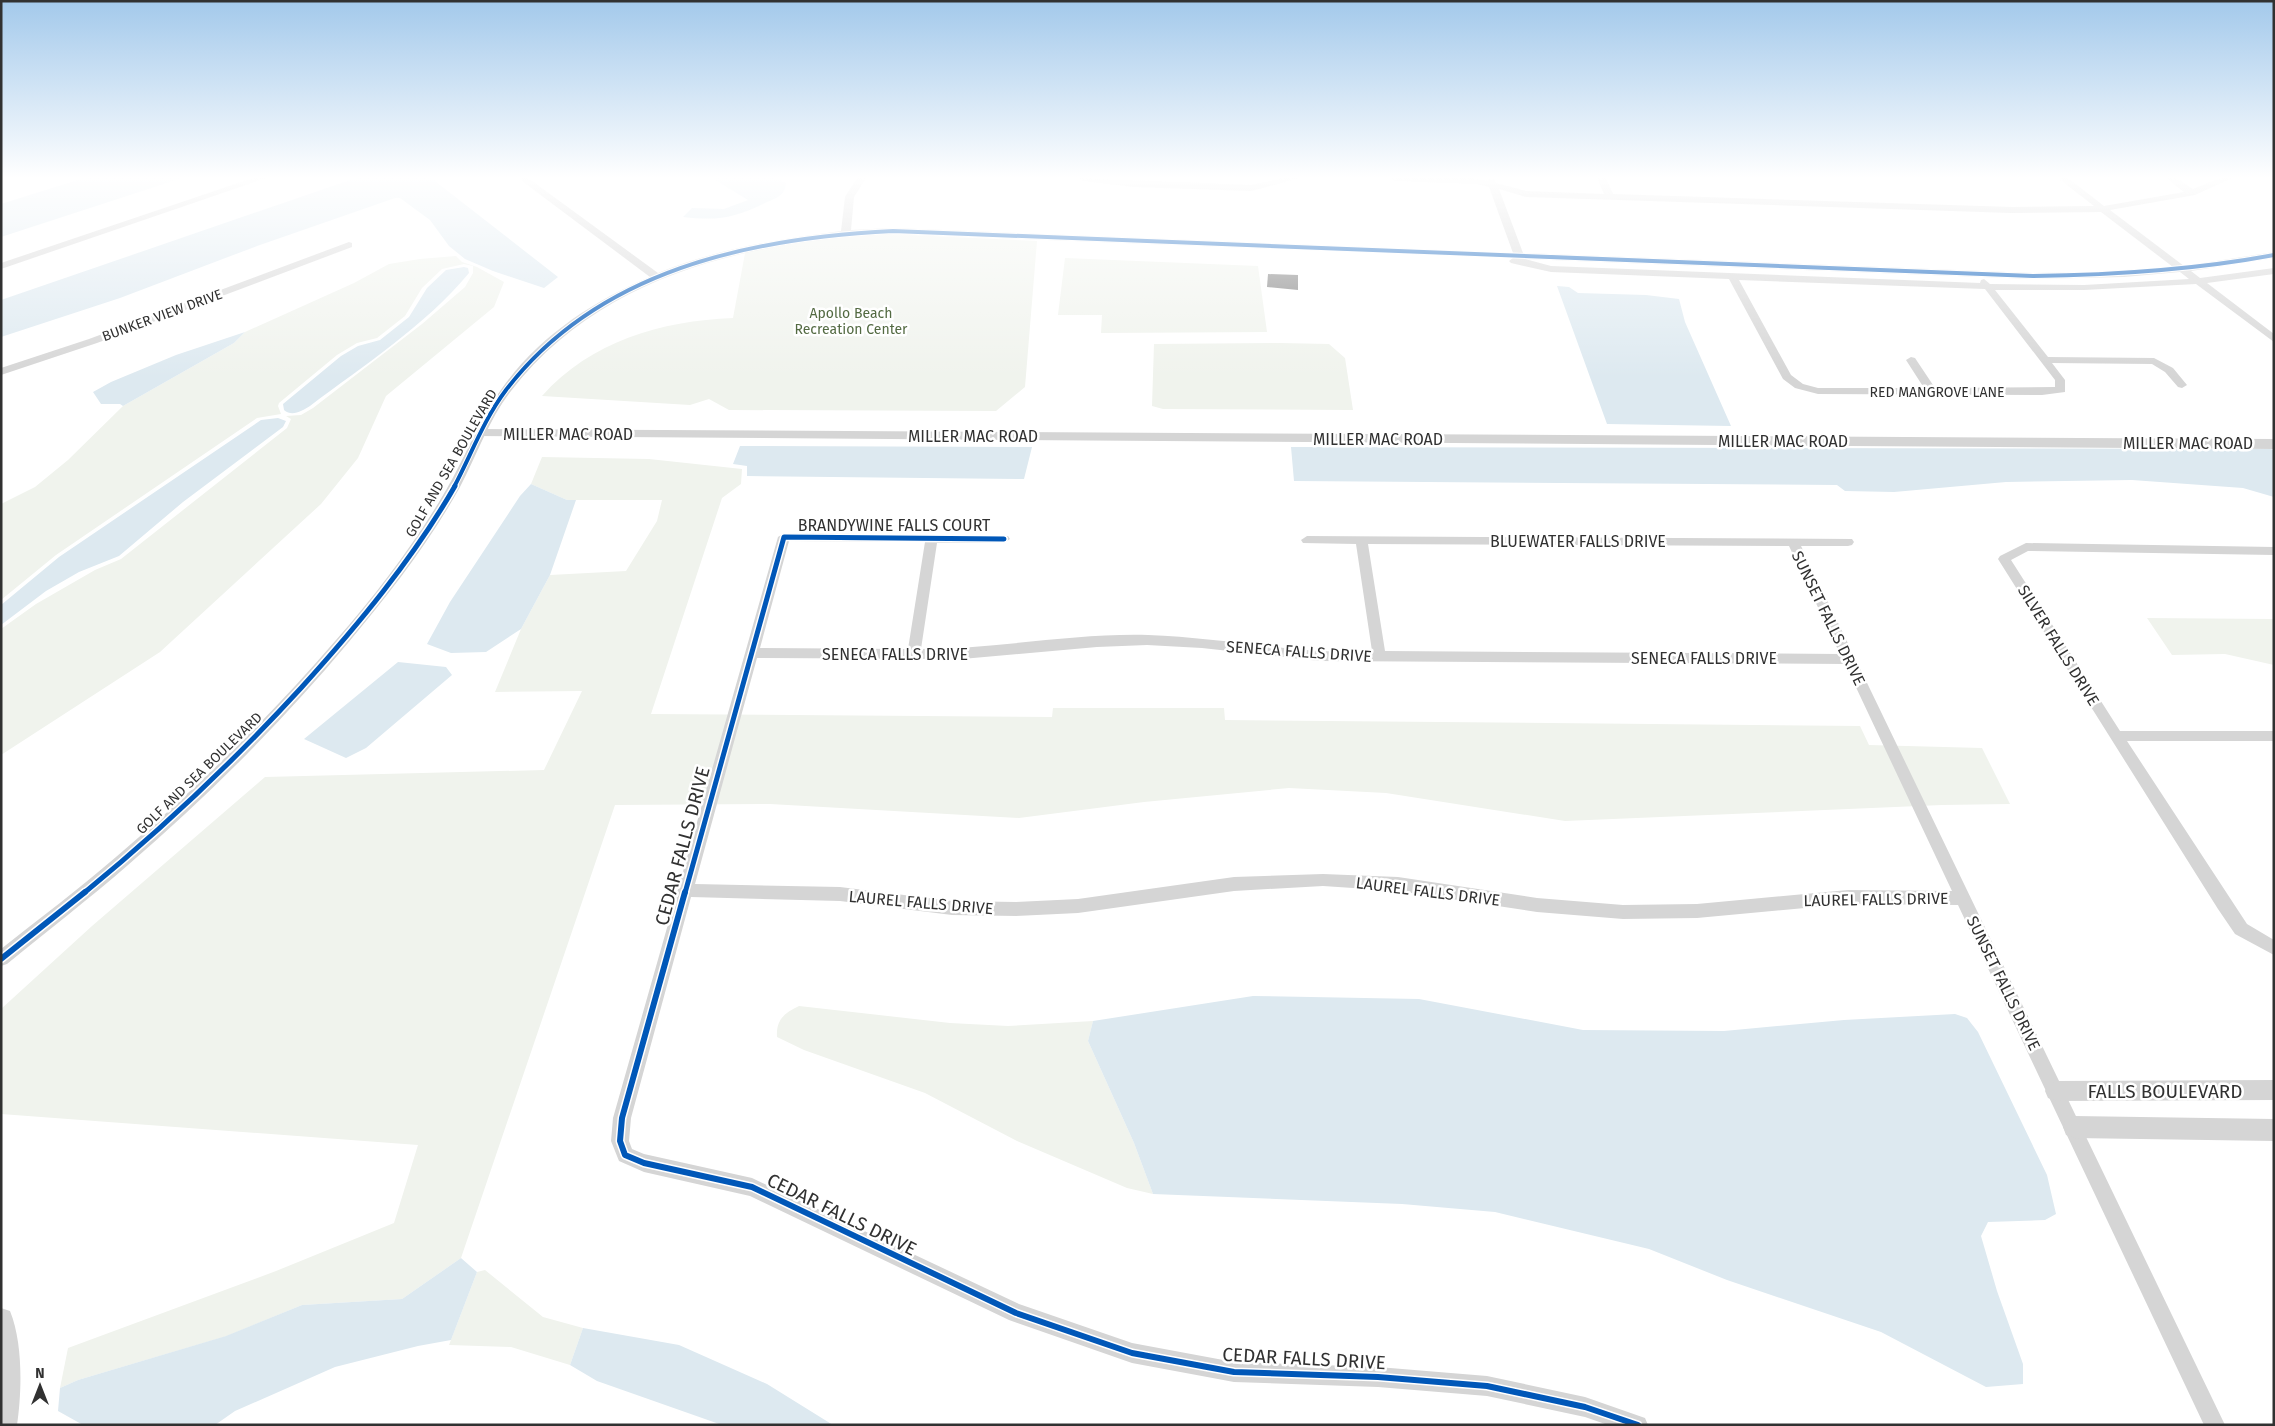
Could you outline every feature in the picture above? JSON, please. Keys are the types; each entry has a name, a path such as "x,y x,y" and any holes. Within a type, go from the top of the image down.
{"street":[{"path":"1,266 65,245"},
{"name":"BUNKER VIEW DRIVE","path":"1,372 102,337 349,245"},
{"path":"612,245 656,277"},
{"name":"GOLF AND SEA BOULEVARD","path":"1,959 138,848 293,697 368,610 414,549 452,489 506,390 531,360 547,345 565,330 608,302 656,277 704,259 764,245"},
{"name":"GOLF AND SEA BOULEVARD","path":"1227,245 1484,255 1520,259 2075,276 2184,270 2274,255"},
{"path":"1515,245 1520,259"},
{"path":"2150,245 2274,339"},
{"name":"GOLF AND SEA BOULEVARD","path":"1520,259 1551,269 1988,287 2093,289 2200,282 2274,271"},
{"name":"RED MANGROVE LANE","path":"1732,276 1787,378 1799,386 1818,391 2042,392 2061,390 2060,380 1978,274"},
{"path":"1911,360 1932,392"},
{"path":"2044,360 2154,361 2169,370 2182,385"},
{"name":"MILLER MAC ROAD","path":"482,433 2274,444"},
{"name":"BRANDYWINE FALLS COURT","path":"784,537 1004,538"},
{"name":"CEDAR FALLS DRIVE","path":"784,537 622,1118 620,1141 625,1155 644,1164 752,1187 1016,1313 1132,1353 1234,1372 1378,1377 1487,1386 1584,1407 1638,1425"},
{"path":"914,654 932,538"},
{"name":"BLUEWATER FALLS DRIVE","path":"1308,540 1848,542"},
{"path":"1361,540 1379,657"},
{"name":"SUNSET FALLS DRIVE","path":"1793,542 2215,1425"},
{"name":"SILVER FALLS DRIVE","path":"2274,551 2026,547 2004,559 2240,929 2274,948"},
{"name":"SENECA FALLS DRIVE","path":"751,653 962,654 1097,642 1147,640 1202,643 1319,656 1848,659"},
{"path":"2116,736 2274,736"},
{"name":"LAUREL FALLS DRIVE","path":"686,890 831,894 952,908 1016,909 1078,906 1234,884 1323,880 1398,884 1537,905 1623,912 1697,911 1848,896 1963,898"},
{"name":"FALLS BOULEVARD","path":"2056,1091 2274,1090"},
{"path":"2074,1127 2274,1130"},
{"path":"1,1320 4,1331 8,1399 4,1425"}],"green space":[{"name":"Apollo Beach Recreation Center","path":"768,245 1037,245 1025,387 996,411 729,410 709,399 690,405 542,396 561,377 582,361 605,348 629,338 654,329 680,324 733,318 746,248"},
{"path":"456,256 462,262 477,267 504,282 494,307 386,396 358,458 321,504 160,652 1,755 1,629 36,604 95,570 121,559 287,428 291,419 286,416 301,415 313,408 422,324 465,287 473,273 473,266 464,264 442,269 422,288 405,316 377,338 357,343 337,355 279,403 278,406 281,414 257,418 56,555 1,600 1,504 35,487 68,460 123,406 234,343 245,332 354,283 389,264"},
{"path":"1065,258 1258,266 1267,332 1101,333 1102,315 1058,315"},
{"path":"1154,344 1329,344 1345,358 1353,410 1163,409 1152,406"},
{"path":"542,457 649,459 742,469 741,484 722,498 651,714 1052,717 1053,708 1224,708 1225,720 1860,726 1869,745 1982,748 2010,804 1942,805 1565,821 1386,793 1289,788 1144,802 1019,818 770,804 615,805 461,1258 402,1299 302,1305 227,1336 78,1380 60,1388 68,1348 276,1271 394,1223 418,1145 1,1114 1,1009 92,926 265,777 544,770 582,691 495,692 521,629 550,575 626,571 657,521 662,500 567,500 531,484"},
{"path":"2147,618 2274,619 2274,665 2225,654 2172,655"},
{"path":"799,1006 950,1023 1008,1026 1093,1021 1088,1041 1134,1143 1153,1194 1127,1188 1017,1141 925,1093 804,1050 777,1037 778,1026 782,1018 789,1011"},
{"path":"485,1270 543,1317 583,1328 570,1365 511,1347 449,1345 477,1272"}],"shaded area":[{"path":"162,245 261,245 120,298 1,337 1,300"},
{"path":"448,245 516,245 558,277 544,288 493,271 465,259"},
{"path":"468,268 469,273 414,328 307,408 294,413 284,410 283,404 341,356 358,346 380,340 409,317 427,288 446,270"},
{"path":"1557,286 1569,287 1578,293 1646,295 1679,299 1685,322 1731,426 1607,424"},
{"path":"245,332 234,343 123,406 120,404 101,404 93,392 111,382 176,355"},
{"path":"278,418 286,421 283,427 183,502 119,556 79,572 46,591 1,625 1,605 59,557 261,420"},
{"path":"740,446 1032,447 1024,479 1019,479 747,476 747,466 733,464"},
{"path":"1291,447 2271,449 2274,451 2274,497 2243,488 2132,480 2006,482 1894,492 1845,491 1837,485 1294,481"},
{"path":"531,484 567,500 576,500 550,575 521,629 486,652 451,653 427,644 450,602 520,496"},
{"path":"398,662 446,667 452,675 366,748 346,758 304,739"},
{"path":"1253,996 1419,999 1583,1030 1724,1031 1844,1020 1955,1014 1967,1018 1978,1032 2047,1175 2056,1214 2045,1220 1988,1222 1981,1236 1997,1291 2023,1364 2023,1384 1986,1387 1881,1332 1727,1280 1649,1249 1495,1212 1402,1204 1153,1194 1134,1143 1088,1041 1093,1021"},
{"path":"461,1258 477,1272 451,1340 418,1346 335,1367 235,1411 215,1425 83,1425 58,1411 60,1388 78,1380 226,1336 302,1305 402,1299"},
{"path":"583,1328 679,1345 767,1384 833,1425 722,1425 597,1381 570,1365"}],"building":[{"path":"1268,274 1298,275 1298,290 1267,287"}],"cycle path":[{"path":"1,959 104,877 168,821 228,764 314,674 368,611 413,550 454,487 498,402 539,351 580,318 628,290 679,268 733,252 767,245"},
{"path":"1236,245 2033,276 2154,272 2244,261 2274,255"},
{"path":"1004,539 784,537 622,1118 620,1141 625,1155 644,1163 752,1187 1016,1313 1132,1353 1234,1372 1378,1377 1487,1386 1585,1407 1638,1425"}]}
